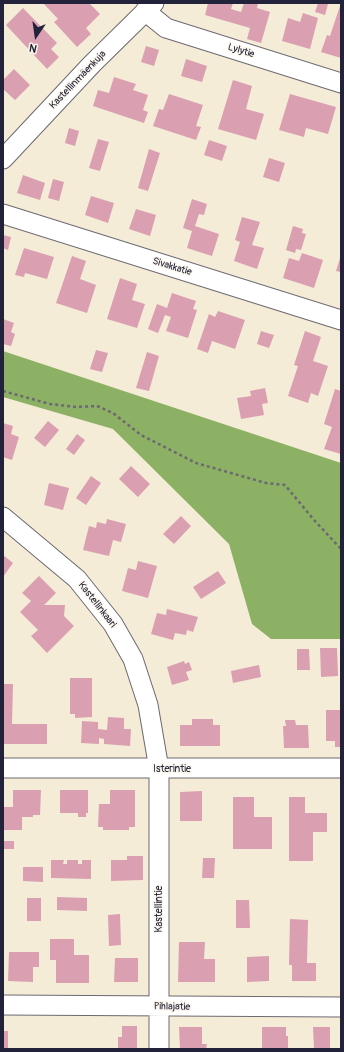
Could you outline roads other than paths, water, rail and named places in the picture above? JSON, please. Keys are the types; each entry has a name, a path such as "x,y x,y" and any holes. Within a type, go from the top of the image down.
{"street":[{"name":"Lylytie","path":"150,7 166,28 341,83"},
{"name":"Kastellinmäenkuja","path":"3,159 92,64 150,7"},
{"name":"Sivakkatie","path":"3,214 341,320"},
{"name":"Kastellinkaari","path":"3,517 77,579 113,624 133,659 148,705 159,769"},
{"name":"Isterintie","path":"3,768 341,768"},
{"name":"Kastellintie","path":"159,769 159,1049"},
{"name":"Pihlajatie","path":"3,1005 341,1008"}]}
